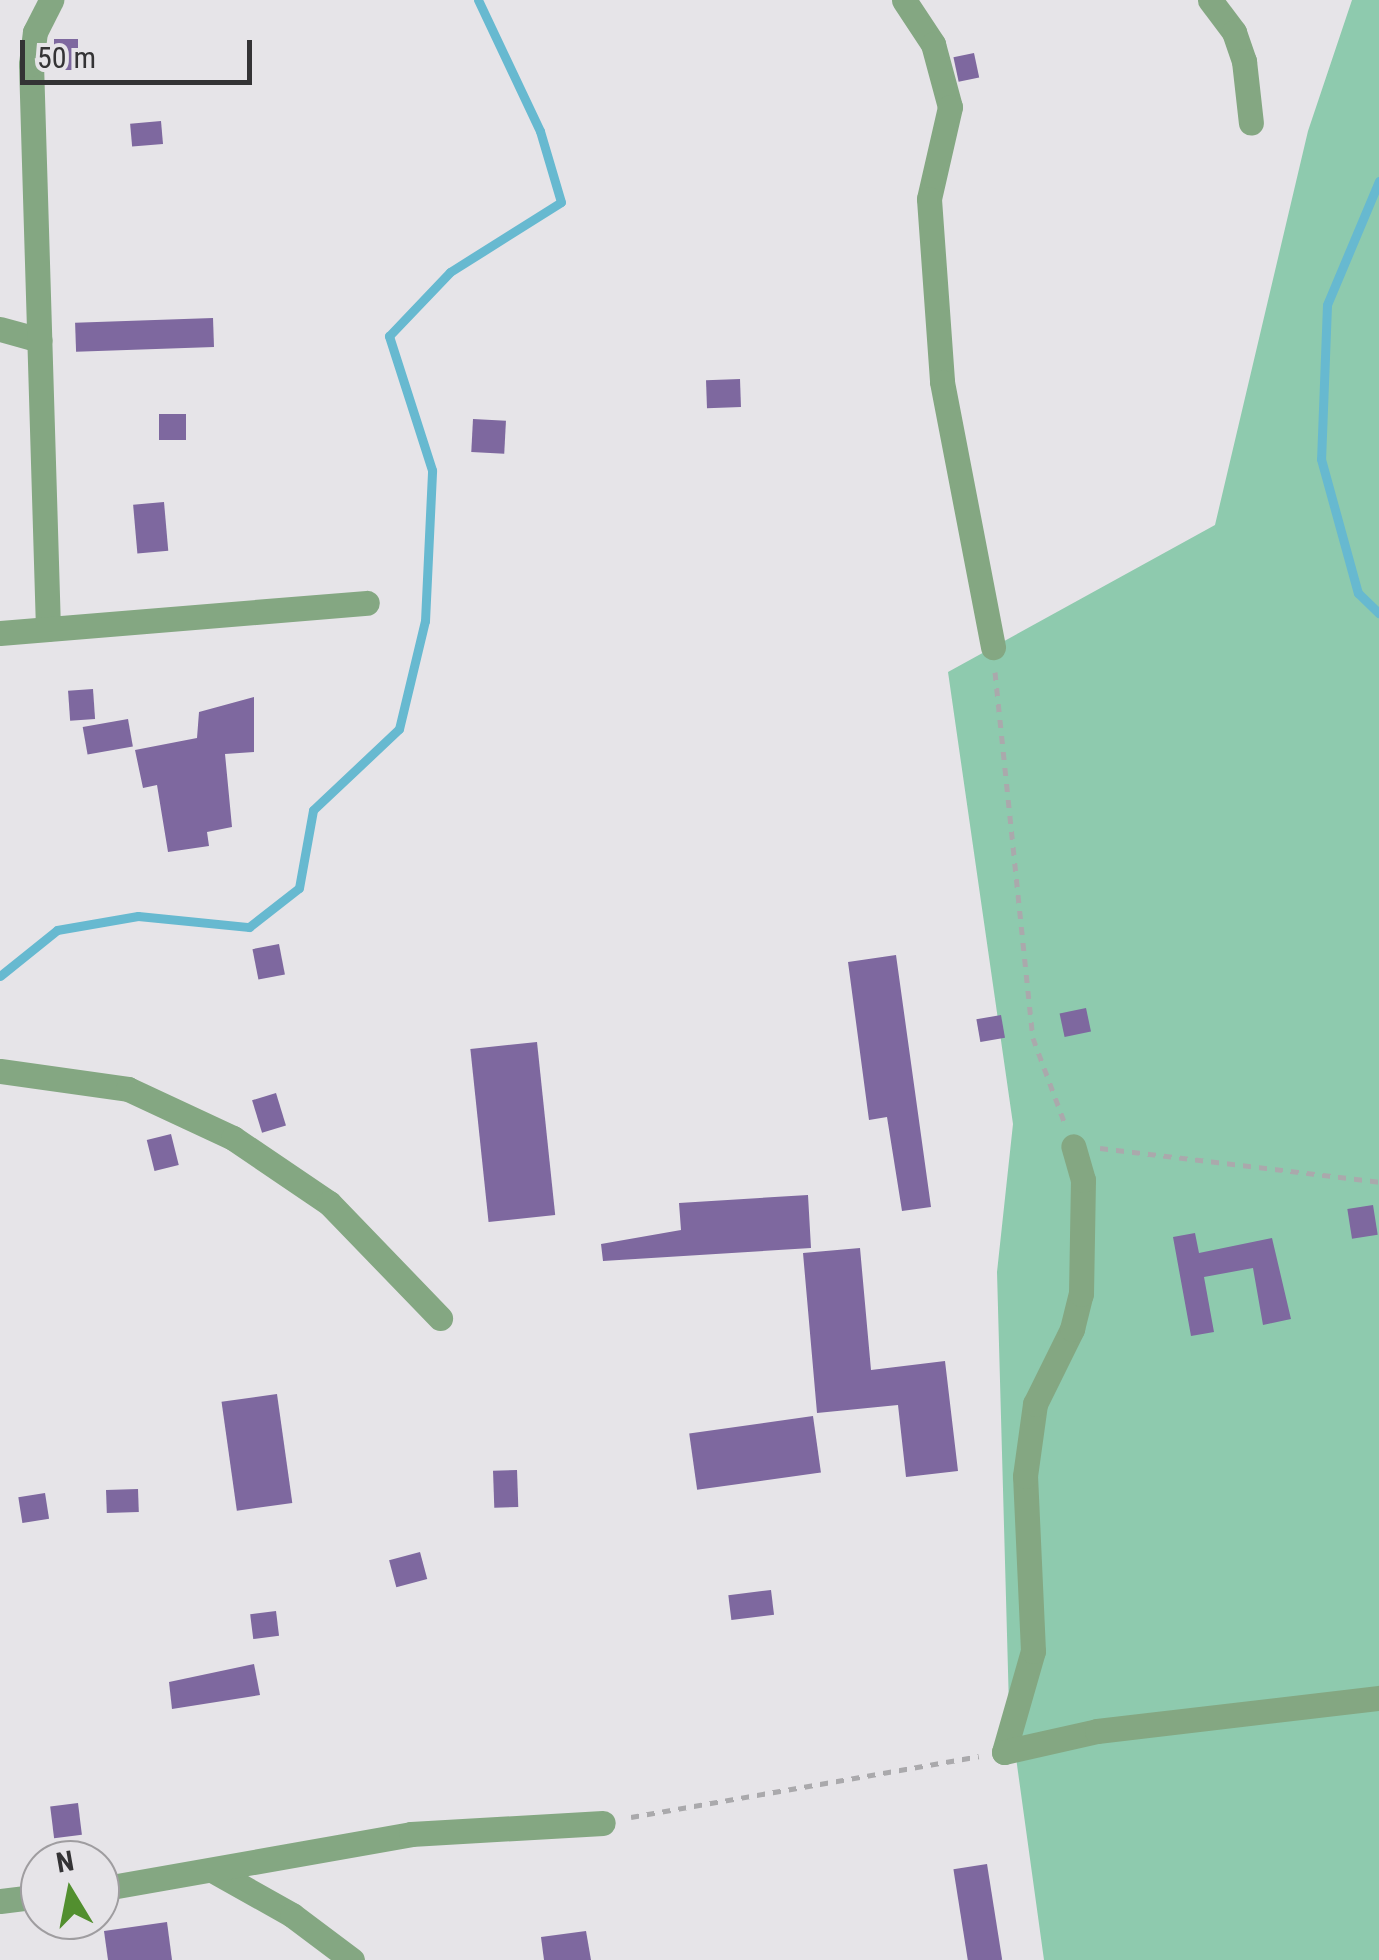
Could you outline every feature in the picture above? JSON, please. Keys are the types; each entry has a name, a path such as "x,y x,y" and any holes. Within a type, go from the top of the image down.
{"street":[{"path":"48,629 31,64 35,32 52,0"},
{"path":"904,0 933,44 950,108 929,200 942,382 993,647"},
{"path":"1210,0 1234,32 1244,61 1251,123"},
{"path":"0,329 40,340"},
{"path":"0,633 367,603"},
{"path":"0,1071 128,1089 233,1138 329,1204 440,1318"},
{"path":"1073,1146 1085,1214 1081,1294 1072,1329 1035,1404 1025,1476 1033,1651 1004,1752 1097,1731 1379,1698"},
{"path":"120,1886 411,1834 603,1823"},
{"path":"214,1871 292,1915 352,1960"}],"path":[{"path":"993,647 1033,1038 1073,1146 1170,1152 1303,1177 1379,1182"},
{"path":"603,1823 1004,1752"}],"green space":[{"path":"1352,0 1379,0 1379,1960 1044,1960 1009,1707 997,1272 1013,1124 948,672 1215,525 1308,131"}],"building":[{"path":"54,39 78,39 78,70 54,70"},
{"path":"974,53 979,77 959,82 953,57"},
{"path":"161,121 163,144 132,147 130,124"},
{"path":"213,318 214,347 76,352 75,323"},
{"path":"740,379 741,407 707,408 706,380"},
{"path":"159,414 186,414 186,440 159,440"},
{"path":"473,419 506,421 504,454 471,452"},
{"path":"164,502 168,551 137,554 133,505"},
{"path":"93,689 95,719 70,721 68,691"},
{"path":"254,697 254,752 225,754 232,827 207,832 209,846 168,852 157,785 143,788 135,750 197,738 199,712"},
{"path":"128,719 133,747 88,755 83,727"},
{"path":"279,944 285,974 258,980 252,949"},
{"path":"896,955 931,1207 902,1211 887,1117 869,1120 848,962"},
{"path":"1086,1008 1091,1031 1065,1037 1060,1014"},
{"path":"1001,1015 1005,1038 980,1042 976,1019"},
{"path":"537,1042 555,1215 489,1222 470,1049"},
{"path":"276,1093 286,1126 262,1133 252,1100"},
{"path":"171,1134 179,1165 154,1171 147,1140"},
{"path":"808,1195 811,1248 603,1261 601,1244 681,1230 679,1203"},
{"path":"1373,1205 1378,1235 1352,1239 1347,1209"},
{"path":"1195,1233 1199,1253 1272,1238 1291,1319 1263,1325 1253,1268 1204,1277 1214,1332 1191,1336 1173,1237"},
{"path":"860,1248 871,1370 945,1361 958,1471 906,1477 898,1405 817,1413 803,1253"},
{"path":"277,1394 292,1503 237,1511 222,1402"},
{"path":"813,1416 821,1472 697,1490 689,1433"},
{"path":"517,1470 518,1507 494,1508 493,1471"},
{"path":"138,1489 139,1512 107,1513 106,1490"},
{"path":"45,1493 49,1519 22,1523 18,1497"},
{"path":"420,1552 427,1579 396,1587 389,1560"},
{"path":"771,1590 774,1615 731,1620 728,1595"},
{"path":"276,1611 279,1636 253,1639 250,1614"},
{"path":"254,1664 260,1695 172,1709 169,1682"},
{"path":"78,1803 82,1835 54,1838 50,1806"},
{"path":"987,1864 1002,1960 968,1960 953,1869"},
{"path":"167,1922 172,1960 108,1960 105,1940 120,1940 120,1929"},
{"path":"586,1931 591,1960 544,1960 541,1937"}],"waterway":[{"path":"0,976 57,930 138,916 249,927 299,888 313,810 399,729 425,621 432,470 389,336 450,272 561,202 540,131 478,0"},
{"path":"1379,181 1327,305 1321,459 1358,593 1379,613"}]}
